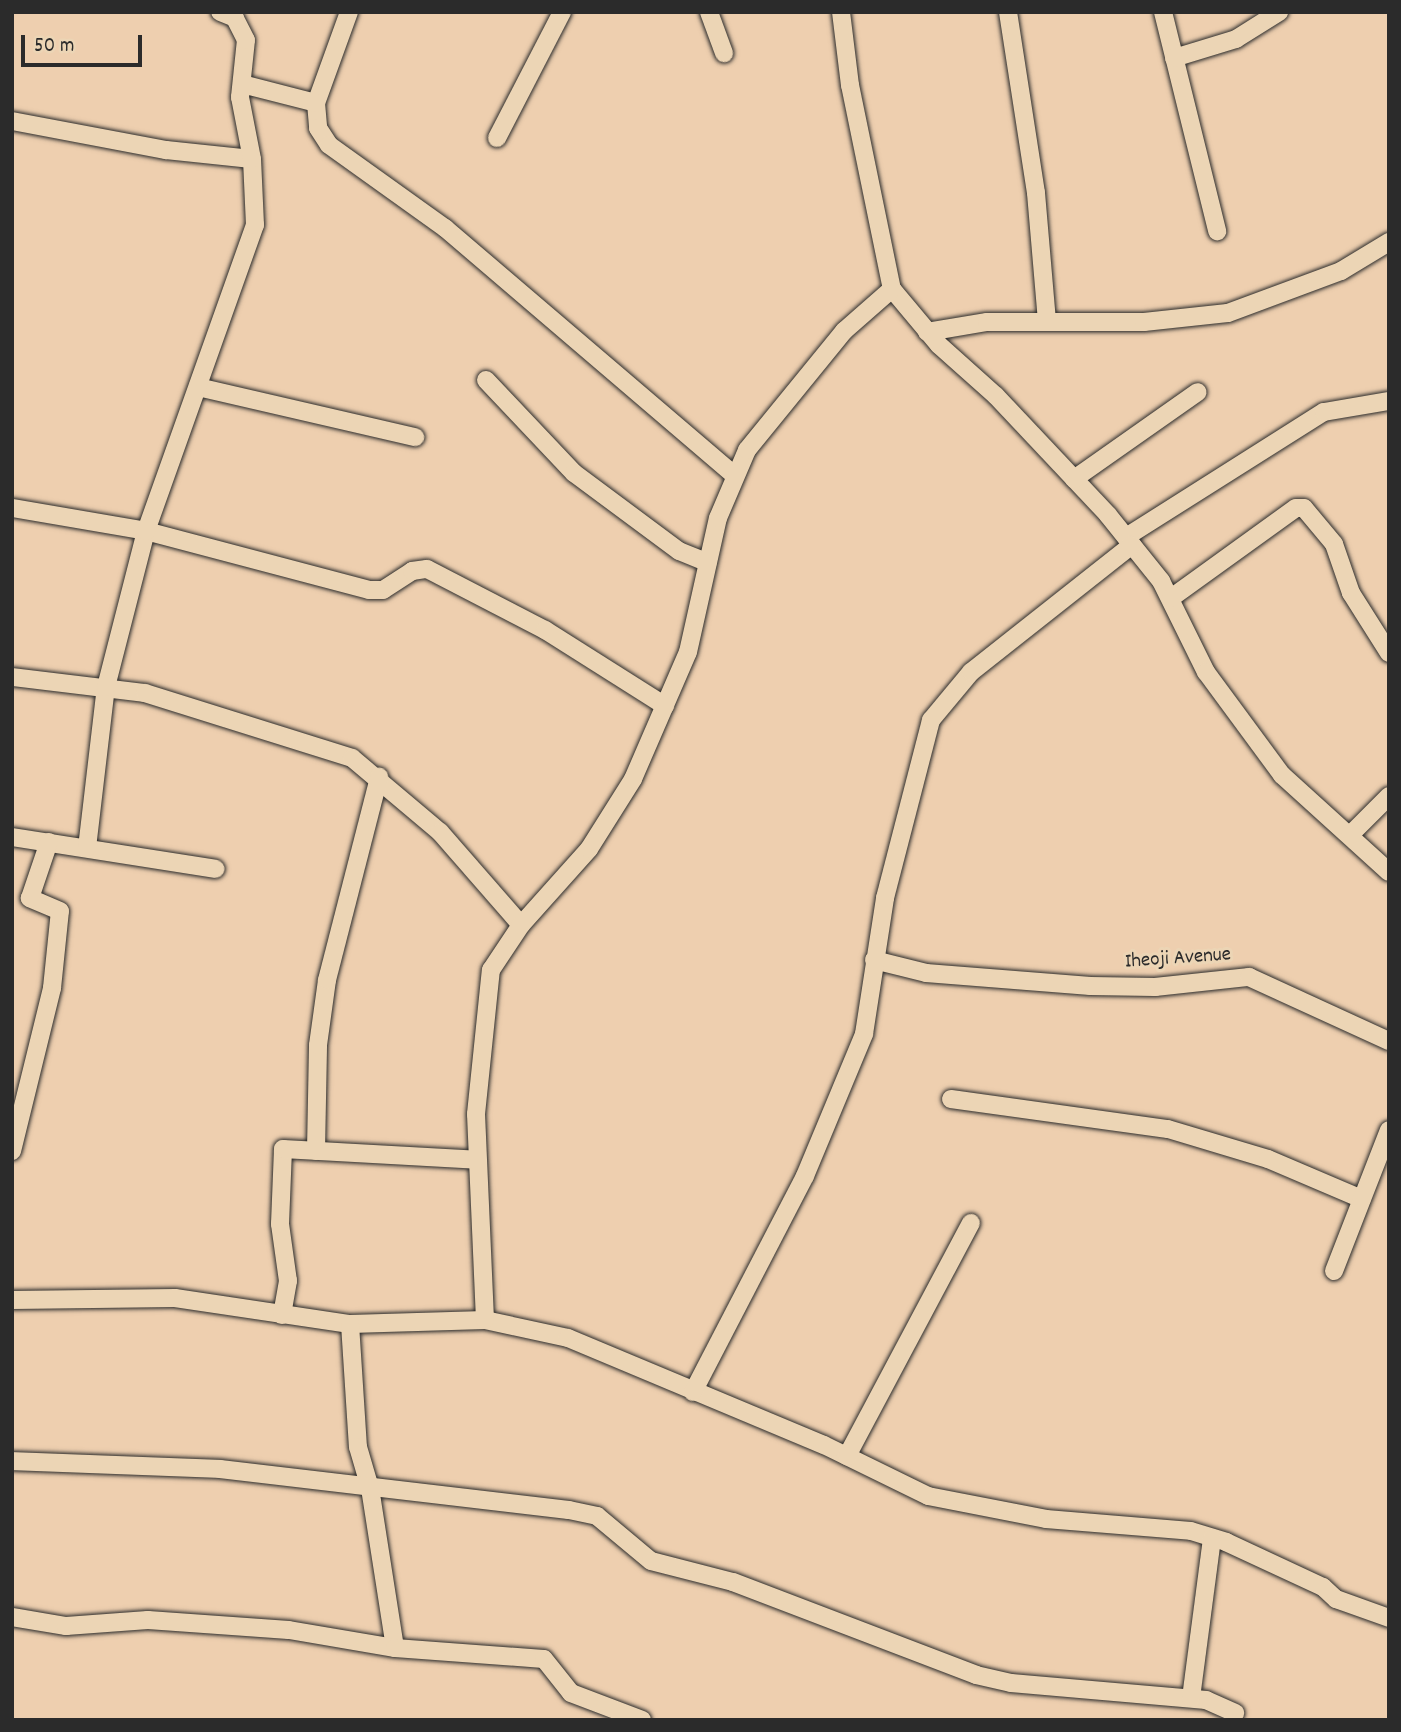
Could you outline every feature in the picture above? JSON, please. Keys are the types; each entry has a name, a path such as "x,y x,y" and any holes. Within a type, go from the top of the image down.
{"street":[{"path":"86,848 106,687 146,531 254,225 252,159 242,84 243,27 220,12"},
{"path":"349,12 316,103 318,128 329,145 445,228 734,475"},
{"path":"496,138 562,12"},
{"path":"709,12 724,53"},
{"path":"842,12 850,85 892,289 927,332 1074,479 1129,541 1171,597 1206,671 1241,724 1282,775 1389,872"},
{"path":"1008,12 1036,193 1047,321"},
{"path":"1163,12 1217,231"},
{"path":"1174,58 1236,39 1279,12"},
{"path":"242,84 316,103"},
{"path":"12,121 166,150 252,159"},
{"path":"927,332 987,322 1144,322 1228,313 1341,271 1389,242"},
{"path":"485,1320 476,1114 491,970 521,925 589,849 633,779 688,652 708,563 734,475 776,410 844,331 892,289"},
{"path":"486,380 574,473 680,551 708,563"},
{"path":"198,387 415,436"},
{"path":"1074,479 1198,393"},
{"path":"693,1392 805,1175 859,1047 874,960 937,711 971,672 1129,541 1324,412 1389,401"},
{"path":"12,508 146,531 369,590 383,590 411,571 427,569 545,630 665,706"},
{"path":"1171,597 1296,508 1304,508 1334,544 1352,593 1389,653"},
{"path":"12,677 145,693 326,747 379,777 440,832 521,925"},
{"path":"316,1151 318,1045 327,980 379,777"},
{"path":"1350,835 1389,796"},
{"path":"12,837 216,869"},
{"path":"12,1151 52,988 60,911 36,906 30,898 49,842"},
{"name":"Iheoji Avenue","path":"874,960 926,974 1090,986 1155,987 1249,977 1389,1041"},
{"path":"951,1099 1168,1129 1268,1159 1362,1199"},
{"path":"1334,1271 1389,1130"},
{"path":"282,1315 288,1281 280,1224 280,1153 286,1147 477,1160"},
{"path":"847,1456 971,1223"},
{"path":"12,1300 175,1298 350,1324 485,1320 568,1338 847,1456 952,1504 1046,1519 1146,1524 1212,1538 1323,1587 1336,1599 1389,1618"},
{"path":"350,1324 358,1447 370,1488 395,1648"},
{"path":"12,1461 220,1469 592,1515 651,1561 733,1582 976,1675 1011,1683 1191,1698 1235,1713"},
{"path":"1191,1698 1212,1538"},
{"path":"12,1617 66,1626 148,1620 289,1630 395,1648 544,1659 571,1693 642,1720"}]}
